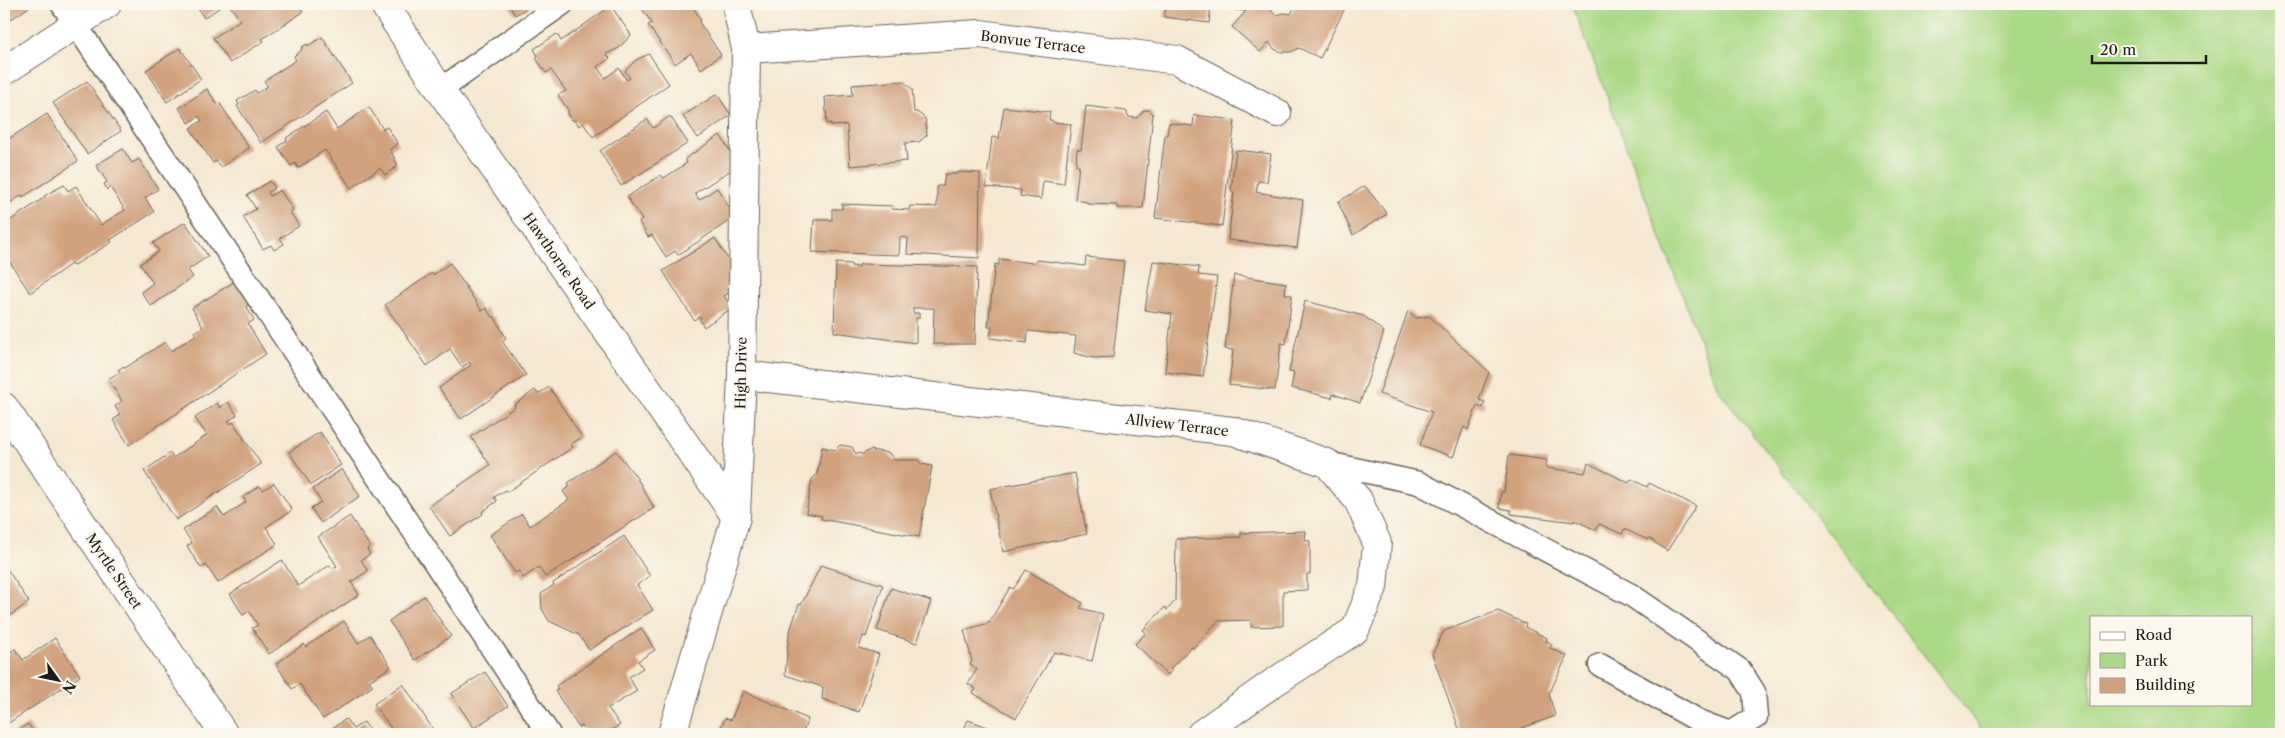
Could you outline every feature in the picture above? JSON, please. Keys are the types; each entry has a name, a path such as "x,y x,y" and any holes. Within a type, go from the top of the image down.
{"street":[{"path":"4,71 69,14 107,4"},
{"name":"Hawthorne Road","path":"384,4 440,90 736,517"},
{"name":"High Drive","path":"672,734 736,517 742,375 746,49 736,4"},
{"name":"Bonvue Terrace","path":"746,49 980,34 1178,60 1277,113"},
{"name":"Allview Terrace","path":"742,375 1233,431 1327,463"},
{"name":"Myrtle Street","path":"4,407 224,734"},
{"path":"1200,734 1273,683 1355,630 1373,587 1377,543 1358,500 1327,463"}],"lane":[{"path":"440,90 562,4"},
{"path":"69,14 549,734"},
{"path":"1327,463 1419,483 1631,596 1740,670 1754,692 1756,717 1731,733 1699,720 1600,665"}],"green space":[{"path":"1572,4 2281,4 2281,734 1985,734 1718,389"}],"building":[{"path":"4,4 28,4 29,7 4,24"},
{"path":"195,4 225,4 204,18"},
{"path":"229,4 298,4 303,12 230,63 213,38 240,20"},
{"path":"508,4 534,4 515,15"},
{"path":"650,4 691,4 701,20 699,22 721,55 701,69 691,53 675,64 648,25 652,23 642,9"},
{"path":"1153,4 1211,4 1209,23 1164,17 1166,7"},
{"path":"1235,4 1272,4 1271,11 1277,15 1291,14 1296,4 1347,4 1320,58 1299,48 1291,52 1282,52 1274,49 1269,42 1260,52 1232,27 1246,11 1235,10"},
{"path":"611,6 631,35 619,48 606,54 610,58 597,67 605,78 619,68 627,80 630,78 625,71 636,60 649,54 669,84 593,137 583,123 579,126 576,121 572,120 558,95 566,91 551,70 546,73 536,58 538,56 534,49 557,34 561,41"},
{"path":"322,37 352,83 261,143 237,106 239,105 237,101 255,90 257,93 268,86 264,81 296,60 294,56 302,50 301,48"},
{"path":"180,48 201,79 167,102 146,70"},
{"path":"87,81 121,131 87,154 53,103"},
{"path":"903,81 912,89 914,112 925,118 927,135 919,142 905,143 907,161 850,166 847,125 831,126 831,123 827,124 825,97 853,95 852,85"},
{"path":"207,89 217,104 219,102 249,148 221,167 216,161 213,163 190,128 202,121 199,116 189,123 179,108"},
{"path":"717,94 731,115 698,138 683,116"},
{"path":"1086,106 1126,111 1129,117 1137,118 1144,110 1149,110 1153,114 1143,208 1117,208 1117,205 1087,204 1087,202 1075,200 1079,165 1076,165 1077,149 1081,150"},
{"path":"369,107 383,129 387,127 398,144 390,149 398,166 385,175 380,168 351,188 325,150 298,168 295,163 291,166 278,147 287,140 286,138 326,112 337,129"},
{"path":"1004,107 1050,112 1049,120 1052,120 1052,122 1071,124 1064,184 1043,181 1041,199 1020,196 1021,190 986,187 992,137 999,138"},
{"path":"47,114 78,161 23,197 22,195 4,207 4,135 7,140"},
{"path":"1194,115 1235,120 1222,226 1155,218 1165,135 1167,135 1169,123 1193,126"},
{"path":"670,116 688,143 621,186 600,151 647,119 653,128"},
{"path":"720,135 739,165 695,193 699,200 717,188 735,217 678,255 675,251 666,257 652,235 648,237 639,222 642,220 627,197 661,175 664,178 687,163 685,159"},
{"path":"123,149 132,163 139,159 158,189 145,198 154,212 110,240 112,242 73,266 71,264 30,293 4,253 4,227 9,224 8,222 44,196 64,185 68,191 76,186 101,225 125,210 110,187 107,190 104,184 107,182 96,165"},
{"path":"1236,150 1271,154 1267,182 1258,181 1256,192 1303,200 1297,248 1228,240 1234,192 1231,191"},
{"path":"958,172 980,173 979,258 907,254 908,238 900,237 899,255 812,252 814,220 832,220 832,209 842,209 842,204 893,206 892,209 909,210 910,206 937,207 937,186 943,186 945,174 958,174"},
{"path":"270,181 275,188 268,192 270,196 280,190 293,210 290,212 299,226 280,238 284,244 274,250 271,245 263,249 243,217 256,209 247,195"},
{"path":"1365,186 1387,214 1353,235 1338,202"},
{"path":"185,222 208,256 188,270 193,277 151,306 141,292 153,283 140,264 159,251 153,243"},
{"path":"715,238 736,272 738,287 724,296 732,308 704,327 699,319 701,318 700,316 694,320 663,271"},
{"path":"1086,257 1124,261 1113,357 1093,358 1074,353 1076,336 1028,331 1027,343 990,338 992,327 988,327 995,264 999,265 999,259 1033,263 1037,260 1085,266"},
{"path":"1153,261 1199,267 1198,275 1217,277 1203,377 1165,372 1172,314 1145,310"},
{"path":"450,263 482,311 486,308 492,317 494,316 506,338 502,341 526,375 461,419 439,388 471,365 470,362 462,367 450,349 427,366 385,305"},
{"path":"836,263 851,264 851,266 859,267 860,264 977,267 975,344 933,344 934,308 913,308 913,313 919,313 919,318 916,318 916,343 834,332"},
{"path":"1234,275 1286,283 1285,294 1292,295 1286,344 1281,343 1275,390 1229,385 1233,350 1225,349"},
{"path":"237,280 251,303 246,306 254,320 248,324 266,354 129,445 113,420 120,415 115,406 122,401 108,379 120,372 118,370 124,366 125,368 165,342 171,351 196,335 194,332 203,327 192,308"},
{"path":"1305,301 1364,316 1384,332 1360,403 1333,394 1332,398 1291,388 1294,373 1289,372"},
{"path":"1408,311 1416,318 1429,316 1489,372 1479,400 1485,402 1483,408 1477,406 1468,430 1464,427 1453,457 1420,445 1432,412 1379,394"},
{"path":"549,387 582,437 571,444 573,447 507,492 506,490 494,497 497,501 482,512 483,514 450,536 429,506 490,465 471,437 515,407 514,405 535,390 538,394"},
{"path":"228,402 237,415 228,421 231,424 233,422 261,464 176,520 144,471 170,453 173,458 207,435 195,418 217,403 220,408"},
{"path":"320,432 341,465 311,485 289,452"},
{"path":"840,445 852,447 855,453 863,454 870,450 889,453 894,460 918,460 921,464 932,466 919,537 821,519 822,516 806,513 812,479 817,474 822,447 835,450"},
{"path":"616,451 637,478 654,508 545,577 539,567 523,578 519,571 515,573 490,535 522,514 530,526 569,500 563,491 570,486 568,483"},
{"path":"1509,455 1547,460 1546,468 1585,473 1588,463 1629,483 1631,479 1647,487 1649,483 1696,506 1667,551 1649,538 1648,540 1624,529 1622,534 1599,524 1596,530 1574,520 1574,522 1511,514 1511,510 1499,508 1501,492 1504,492"},
{"path":"342,469 360,496 321,523 311,508 321,502 313,489"},
{"path":"1075,473 1087,534 1003,552 990,489"},
{"path":"274,483 292,510 266,527 277,544 218,583 206,565 201,568 187,546 192,543 183,530 217,507 224,517 246,502 243,497 260,486 263,490"},
{"path":"350,516 370,547 367,549 370,554 361,560 368,571 351,582 359,595 269,654 252,628 258,625 249,611 243,615 230,594 282,560 298,586 330,565 332,568 337,566 318,537"},
{"path":"1306,531 1305,540 1310,541 1310,574 1307,574 1307,590 1283,591 1283,626 1251,627 1251,620 1218,621 1170,669 1172,670 1168,675 1135,644 1146,633 1143,630 1165,607 1167,610 1175,601 1176,539 1241,537 1241,533"},
{"path":"624,536 650,576 637,585 653,610 589,650 579,635 549,621 542,609 541,594 554,585 553,583"},
{"path":"821,565 883,585 866,637 863,636 859,648 879,654 859,712 822,699 823,687 785,675 789,634 799,604 801,605"},
{"path":"4,567 29,602 4,620"},
{"path":"1026,570 1083,603 1080,608 1103,614 1092,661 1054,652 1016,718 973,693 976,689 968,684 977,669 970,665 972,661 964,630 989,623 1010,587 1013,589"},
{"path":"891,588 931,601 917,643 877,630"},
{"path":"424,596 451,636 415,660 389,621"},
{"path":"1498,611 1526,624 1525,627 1547,638 1546,641 1552,644 1550,648 1567,656 1549,694 1555,716 1506,734 1461,734 1432,654 1444,631"},
{"path":"344,621 358,643 370,635 391,667 369,681 373,686 323,719 300,684 292,689 276,664 304,644 306,647"},
{"path":"641,628 655,650 638,661 643,668 629,677 637,691 608,708 620,725 605,734 587,734 582,726 579,728 555,691 558,689 556,686"},
{"path":"55,638 80,676 4,726 4,656 15,649 23,660"},
{"path":"485,672 508,706 474,728 451,694"},
{"path":"403,684 436,734 395,734 374,704"},
{"path":"743,691 808,719 802,734 718,734 725,718 731,720"},
{"path":"346,719 353,729 364,722 372,734 323,734"},
{"path":"968,720 1008,734 962,734"},
{"path":"28,724 35,734 12,734"}]}
